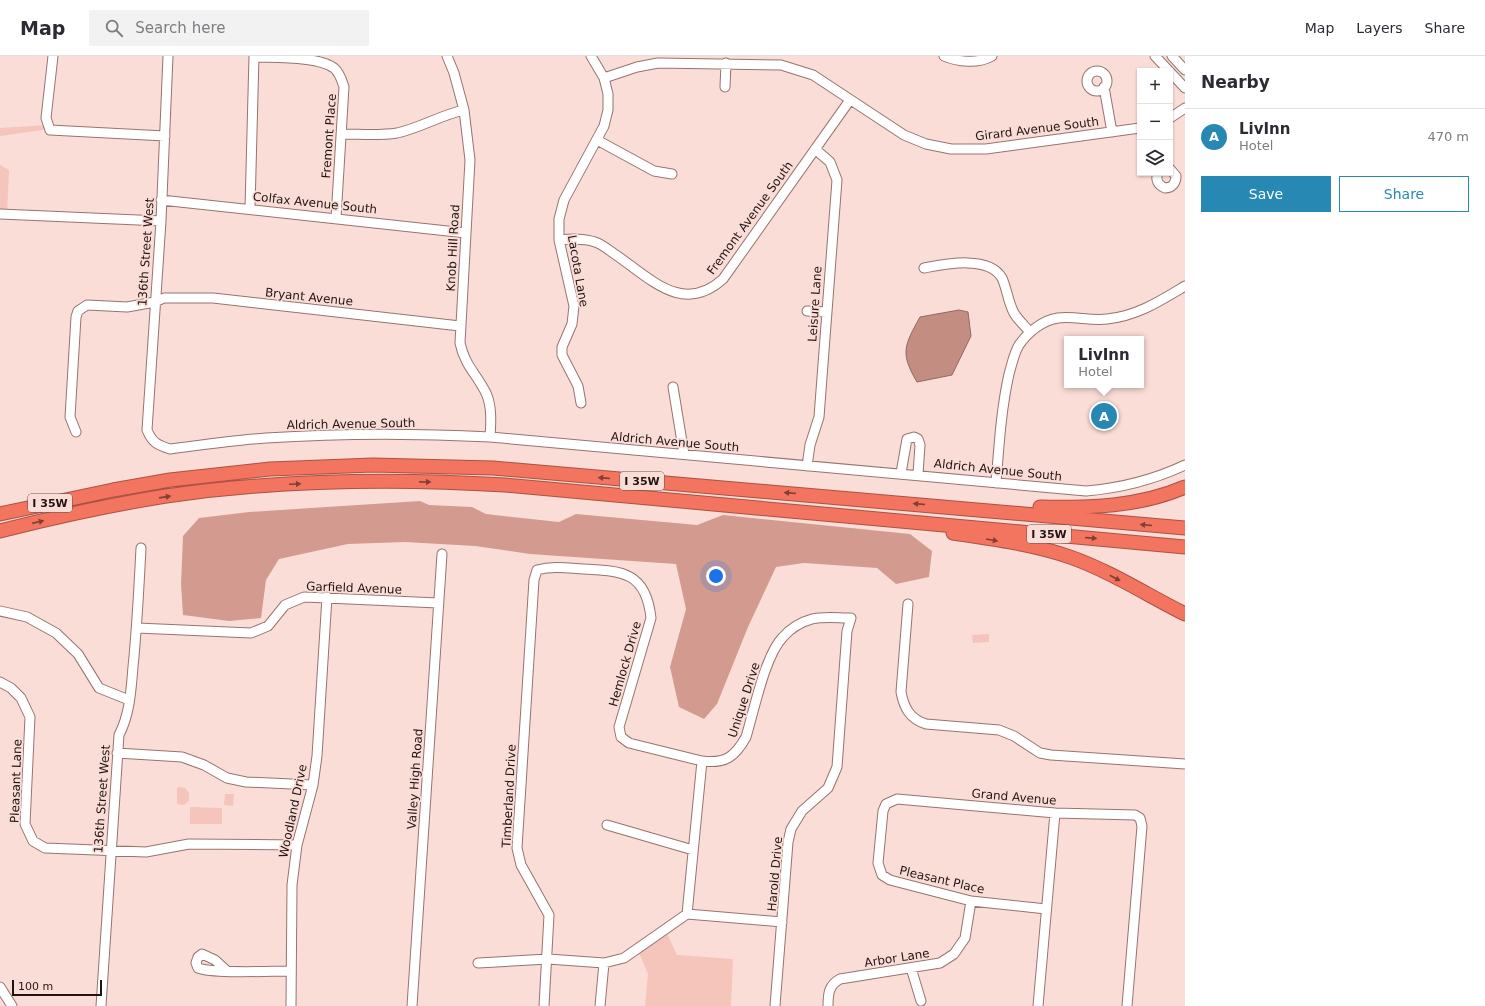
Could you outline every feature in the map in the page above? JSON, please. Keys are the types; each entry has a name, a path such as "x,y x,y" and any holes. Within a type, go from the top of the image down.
{"highway":[{"name":"I 35W","path":"0,514 113,490 170,480 270,469 373,465 493,468 1185,528"},
{"name":"I 35W","path":"0,531 117,505 180,494 277,484 376,481 505,485 1185,547"},
{"path":"936,506 1079,508 1122,505 1154,498 1185,487"},
{"path":"913,521 939,531 1038,548 1070,557 1106,573 1185,614"}],"street":[{"path":"53,56 46,118 50,130 165,136"},
{"name":"136th Street West","path":"159,446 151,439 147,430 161,221 168,56"},
{"path":"250,208 254,56"},
{"name":"Fremont Place","path":"254,56 318,61 334,68 341,77 344,87 336,218"},
{"name":"Knob Hill Road","path":"447,56 454,73 464,110 470,160 460,326 463,355 469,369 482,386 489,402 490,437"},
{"name":"Lacota Lane","path":"581,403 578,386 562,355 562,346 572,324 574,306 559,240 559,219 564,200 604,126 608,110 608,94 604,78 591,56"},
{"path":"944,56 952,60 969,62 992,56"},
{"path":"1155,56 1166,68"},
{"path":"1172,56 1185,70"},
{"name":"Girard Avenue South","path":"604,78 637,67 658,63 782,61 813,75 904,135 926,144 952,149 986,149 1137,128"},
{"path":"725,87 726,63"},
{"path":"1173,75 1185,88"},
{"name":"Girard Avenue South","path":"1104,87 1112,132"},
{"name":"Fremont Avenue South","path":"559,240 577,239 597,242 669,291 683,295 699,294 712,289 723,279 850,100"},
{"path":"1173,117 1185,108"},
{"path":"342,134 375,135 398,132 417,127 446,114 464,110"},
{"path":"597,140 654,172 672,174"},
{"name":"Leisure Lane","path":"807,466 810,445 819,418 837,180 830,162 815,149"},
{"path":"1157,176 1159,184 1165,188 1171,187 1176,182 1176,176 1173,172"},
{"name":"Colfax Avenue South","path":"161,200 250,208 466,233"},
{"path":"0,214 161,221"},
{"path":"924,268 949,263 979,264 991,267 1001,277 1014,312 1030,332"},
{"path":"996,483 1003,401 1012,362 1018,346 1030,332 1043,323 1058,318 1107,319 1132,315 1148,308 1185,286"},
{"name":"Bryant Avenue","path":"76,432 70,417 76,317 78,311 87,305 128,307 155,302 164,298 213,298 460,326"},
{"path":"807,311 827,312"},
{"path":"673,387 684,454"},
{"name":"Aldrich Avenue South","path":"159,446 170,449 265,438 348,434 431,434 490,437 807,466 918,474 1086,491 1114,489 1141,483 1185,465"},
{"path":"901,473 905,444 907,439 914,437 918,439 920,445 918,474"},
{"name":"136th Street West","path":"101,1006 117,753 119,735 126,718 130,700 137,628 141,548"},
{"name":"Valley High Road","path":"412,1006 442,554"},
{"name":"Hemlock Drive","path":"534,580 537,570 548,567 617,571 629,576 640,585 649,600 651,618 620,727 621,737 629,743 702,761"},
{"name":"Timberland Drive","path":"534,580 517,848 521,866 549,915 548,959 544,1006"},
{"name":"Garfield Avenue","path":"137,628 251,633 268,626 285,605 304,597 438,603"},
{"name":"Woodland Drive","path":"291,1006 292,885 296,845 313,785 317,756 327,597"},
{"path":"908,604 901,692 904,706 918,721 926,724 999,730 1014,736 1040,753 1051,755 1185,764"},
{"path":"0,611 27,617 56,633 78,654 99,688 130,700"},
{"name":"Unique Drive","path":"702,761 720,762 731,756 741,747 746,737 770,659 782,637 796,626 811,620 828,617 851,618"},
{"name":"Harold Drive","path":"776,1006 788,842 791,829 802,811 828,788 837,767 847,631 851,618"},
{"name":"Pleasant Lane","path":"0,682 11,688 21,698 30,717 25,824 30,836 37,844 45,848 111,852 146,852 189,844 296,845"},
{"path":"117,753 182,757 204,765 227,778 246,782 313,785"},
{"path":"687,914 702,761"},
{"name":"Grand Avenue","path":"886,804 897,799 1055,812 1135,815 1140,818 1142,826 1127,1006"},
{"name":"Pleasant Place","path":"886,804 883,811 878,863 882,875 890,880 971,901 1046,909"},
{"path":"1038,1006 1055,812"},
{"path":"607,825 693,850"},
{"name":"Arbor Lane","path":"828,1006 829,992 832,984 840,979 940,963 954,954 965,938 971,901"},
{"path":"478,963 548,959 604,963 624,958 687,914 782,922"},
{"path":"600,1006 604,963"},
{"path":"910,968 921,1000"},
{"path":"226,970 291,971"},
{"path":"0,987 12,1006"}],"shaded area":[{"path":"48,125 49,129 0,136 0,128"},
{"path":"0,165 9,170 7,215 0,214"},
{"path":"959,310 968,312 971,336 952,375 917,382 908,364 906,350 910,335 920,317"},
{"path":"420,501 429,505 472,507 486,514 559,522 576,514 697,525 723,515 910,534 932,551 929,577 896,584 877,568 804,563 776,567 748,627 717,704 704,719 679,707 670,667 686,609 676,564 530,554 475,546 405,542 348,544 279,559 266,580 261,618 229,621 183,615 181,584 183,536 199,518 249,512"},
{"path":"989,634 989,642 973,643 972,635"},
{"path":"177,788 185,788 189,793 189,801 184,805 177,804"},
{"path":"225,794 234,794 233,806 224,805"},
{"path":"190,807 222,808 222,824 190,824"},
{"path":"665,929 677,955 733,959 731,1006 645,1006 648,974 637,948"}],"place":[{"name":"LivInn","path":"1104,416"}]}
